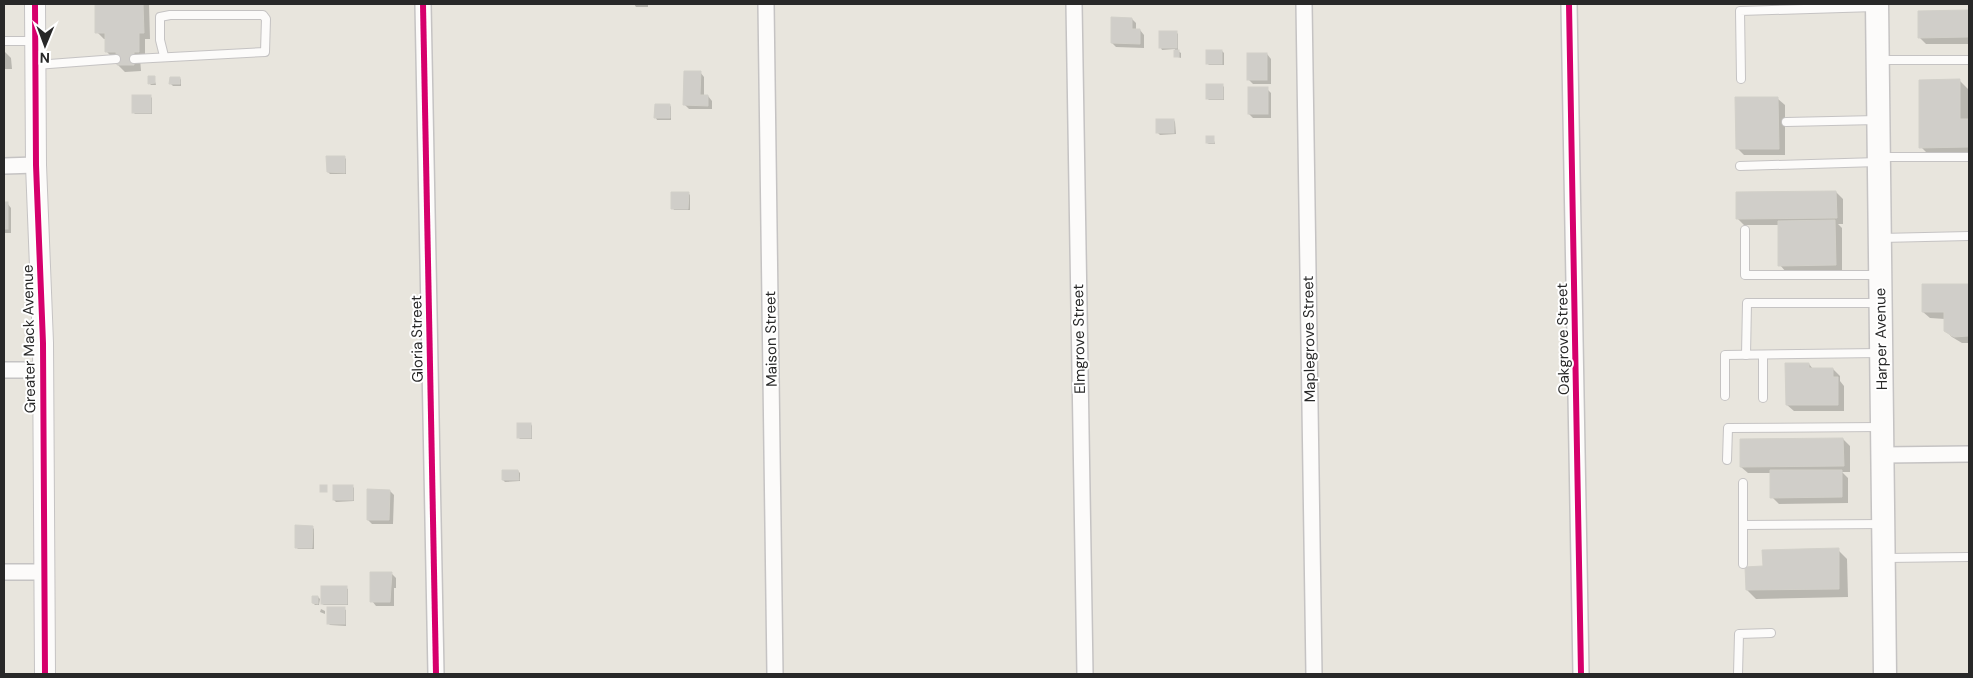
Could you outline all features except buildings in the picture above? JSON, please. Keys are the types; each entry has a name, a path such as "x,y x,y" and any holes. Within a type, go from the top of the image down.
{"main road":[{"name":"Harper Avenue","path":"1877,5 1885,674"}],"street":[{"name":"Greater Mack Avenue","path":"35,4 36,165 43,370 45,674"},
{"name":"Gloria Street","path":"423,4 436,674"},
{"name":"Maison Street","path":"766,4 775,674"},
{"name":"Elmgrove Street","path":"1074,4 1084,674"},
{"name":"Maplegrove Street","path":"1304,4 1314,674"},
{"name":"Oakgrove Street","path":"1569,4 1581,674"},
{"path":"4,166 36,165"},
{"path":"4,370 43,370"},
{"path":"1883,455 1969,454"},
{"path":"4,572 44,572"}],"lane":[{"path":"1741,79 1740,12 1877,5"},
{"path":"134,59 265,52 266,19 263,15 170,15 160,17 160,40 164,56"},
{"path":"4,40 36,41"},
{"path":"36,65 116,59"},
{"path":"1877,60 1969,60"},
{"path":"1786,122 1878,120"},
{"path":"1740,166 1969,158"},
{"path":"1745,230 1745,275 1880,275"},
{"path":"1880,238 1969,236"},
{"path":"1746,355 1747,303 1881,303"},
{"path":"1725,396 1725,356 1881,353"},
{"path":"1763,355 1763,398"},
{"path":"1727,460 1728,428 1882,427"},
{"path":"1743,482 1744,564"},
{"path":"1743,525 1884,524"},
{"path":"1884,558 1969,557"},
{"path":"1738,674 1738,634 1771,633"}],"cycle path":[{"path":"35,4 36,165 43,343 45,674"},
{"path":"423,4 436,674"},
{"path":"1569,4 1581,674"}]}
